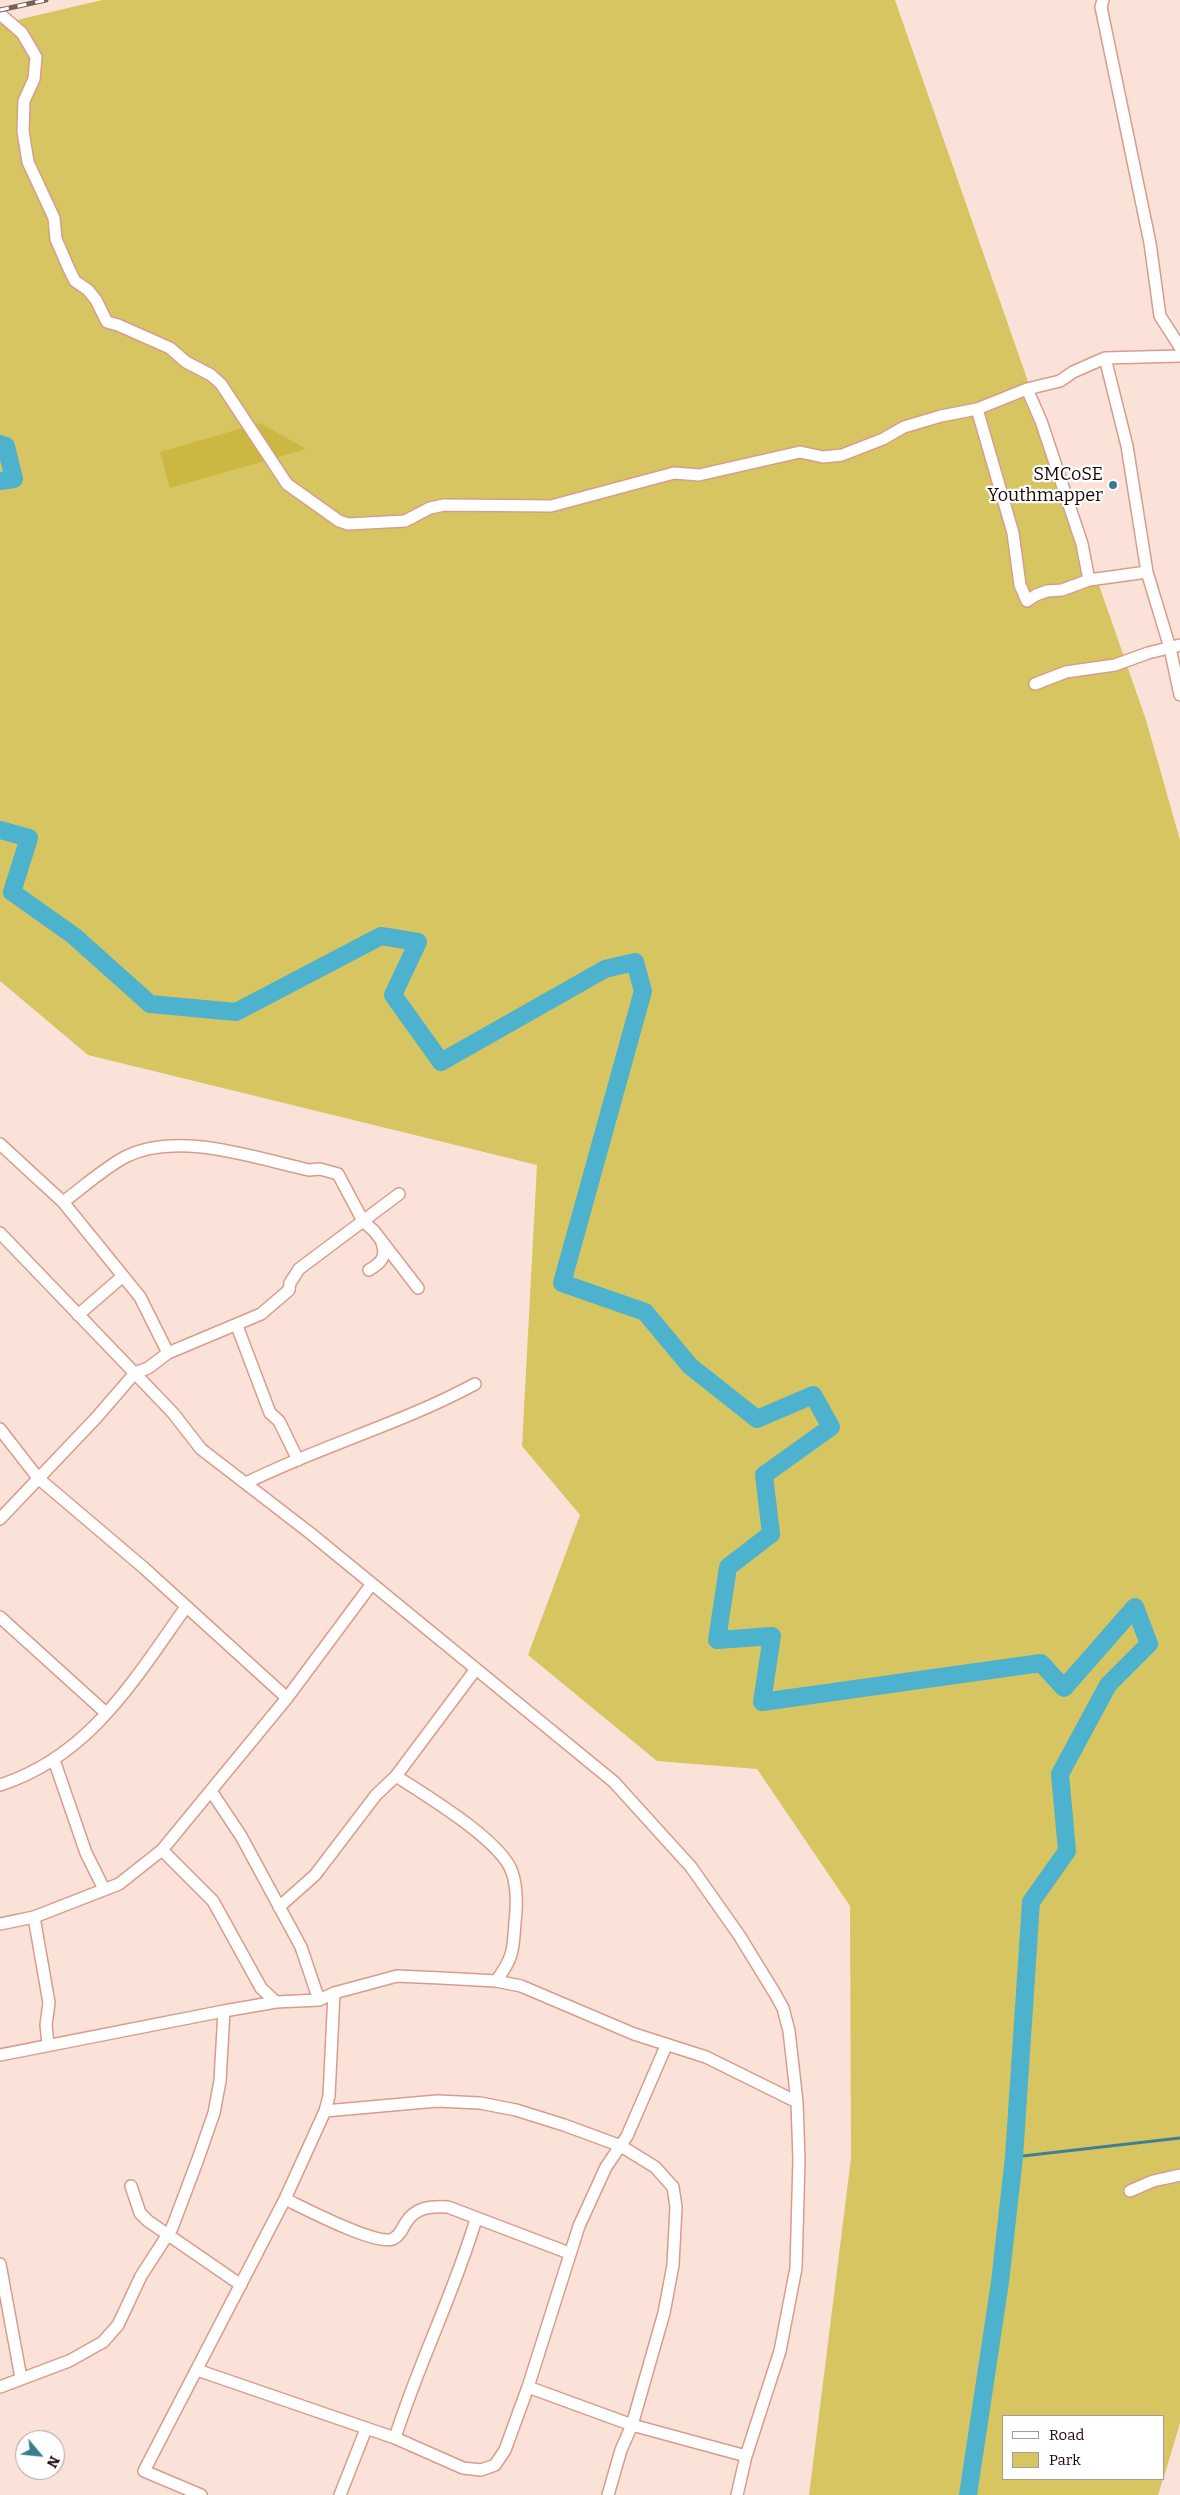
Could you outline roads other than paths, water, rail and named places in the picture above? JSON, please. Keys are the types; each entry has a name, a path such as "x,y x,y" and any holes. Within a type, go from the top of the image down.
{"street":[{"path":"1103,0 1101,7 1150,243 1160,316 1180,347"},
{"path":"0,14 26,38 36,57 34,79 24,101 26,152 28,162 54,218 56,239 75,281 88,290 96,300 107,322 170,348 186,362 211,375 221,384 287,484 339,521 348,524 406,521 430,508 444,504 560,504 674,473 699,474 800,452 823,457 842,454 883,439 904,427 941,416 977,409 1027,389 1060,381 1082,367 1105,358 1180,356"},
{"path":"1105,358 1127,446 1147,572 1175,647 1180,696"},
{"path":"1027,389 1041,421 1082,544 1088,580"},
{"path":"977,409 1013,533 1020,585 1027,601 1036,594 1062,590 1088,580 1147,572"},
{"path":"1035,684 1066,672 1115,665 1148,653 1175,647"},
{"path":"0,1144 63,1202 123,1276 140,1298 168,1353"},
{"path":"63,1202 125,1157 160,1147 203,1146 309,1170 320,1169 338,1174 363,1221 374,1231 418,1288"},
{"path":"0,1519 96,1418 135,1373 148,1368 168,1353 237,1326 261,1314 289,1290 290,1283 299,1270 400,1194"},
{"path":"0,1233 173,1413 201,1449 246,1483 614,1782 690,1867 753,1956 782,2008 792,2045 797,2102 799,2160 796,2268 780,2351 746,2456 737,2495"},
{"path":"369,1270 382,1261 385,1252 382,1243"},
{"path":"78,1315 123,1276"},
{"path":"237,1326 270,1413 279,1421 298,1460"},
{"path":"246,1483 445,1400 474,1384"},
{"path":"0,1429 38,1478 287,1698"},
{"path":"0,1924 34,1917 78,1902 119,1884 162,1850 287,1698 371,1585"},
{"path":"0,1785 36,1771 85,1737 126,1690 186,1607"},
{"path":"0,1617 106,1713"},
{"path":"279,1907 315,1875 376,1795 396,1776 476,1669"},
{"path":"54,1760 86,1853 104,1889"},
{"path":"396,1776 459,1818 479,1834 500,1854 512,1872 516,1908 515,1938 510,1961 496,1981"},
{"path":"211,1791 241,1836 301,1948 319,2000"},
{"path":"162,1850 213,1901 261,1988 276,2002"},
{"path":"34,1917 49,2004 46,2025 48,2044"},
{"path":"0,2055 48,2044 276,2002 319,2000 334,1993 398,1976 496,1981 538,1992 634,2034 666,2046 706,2057 797,2102"},
{"path":"201,2495 144,2471 285,2199 325,2111 329,2096 334,1993"},
{"path":"0,2387 69,2361 111,2335 118,2325 141,2276 167,2235 187,2193 214,2113 220,2081 224,2011"},
{"path":"197,2370 395,2438 462,2468 481,2470 495,2465 505,2450 528,2387 556,2301 569,2253 599,2181 621,2146 666,2046"},
{"path":"325,2111 437,2101 480,2103 564,2125 621,2146 655,2167 673,2187 676,2208 670,2284 664,2313 632,2425 621,2450 608,2495"},
{"path":"1130,2191 1153,2181 1180,2175"},
{"path":"131,2186 140,2213 167,2235 241,2285"},
{"path":"285,2199 338,2224 384,2240 394,2238 402,2232 410,2216 420,2209 433,2206 448,2207 569,2253"},
{"path":"395,2438 403,2412 465,2256 476,2219"},
{"path":"0,2264 21,2378"},
{"path":"528,2387 632,2425 746,2456"},
{"path":"340,2495 366,2429"}],"waterway":[{"path":"0,444 6,446 14,479 0,481"},
{"path":"0,830 29,838 12,892 74,936 150,1004 236,1012 381,936 418,942 393,995 441,1062 605,969 635,962 643,991 562,1283 645,1312 690,1366 757,1419 813,1395 831,1427 764,1475 771,1534 728,1567 717,1640 772,1636 762,1702 1041,1663 1064,1688 1135,1607 1149,1644 1108,1685 1060,1774 1067,1851 1031,1902 1014,2157 1000,2282 968,2495"},
{"path":"1014,2157 1180,2138"}],"railway":[{"path":"0,10 46,0"}],"place":[{"name":"SMCoSE Youthmapper","path":"1113,485"}]}
